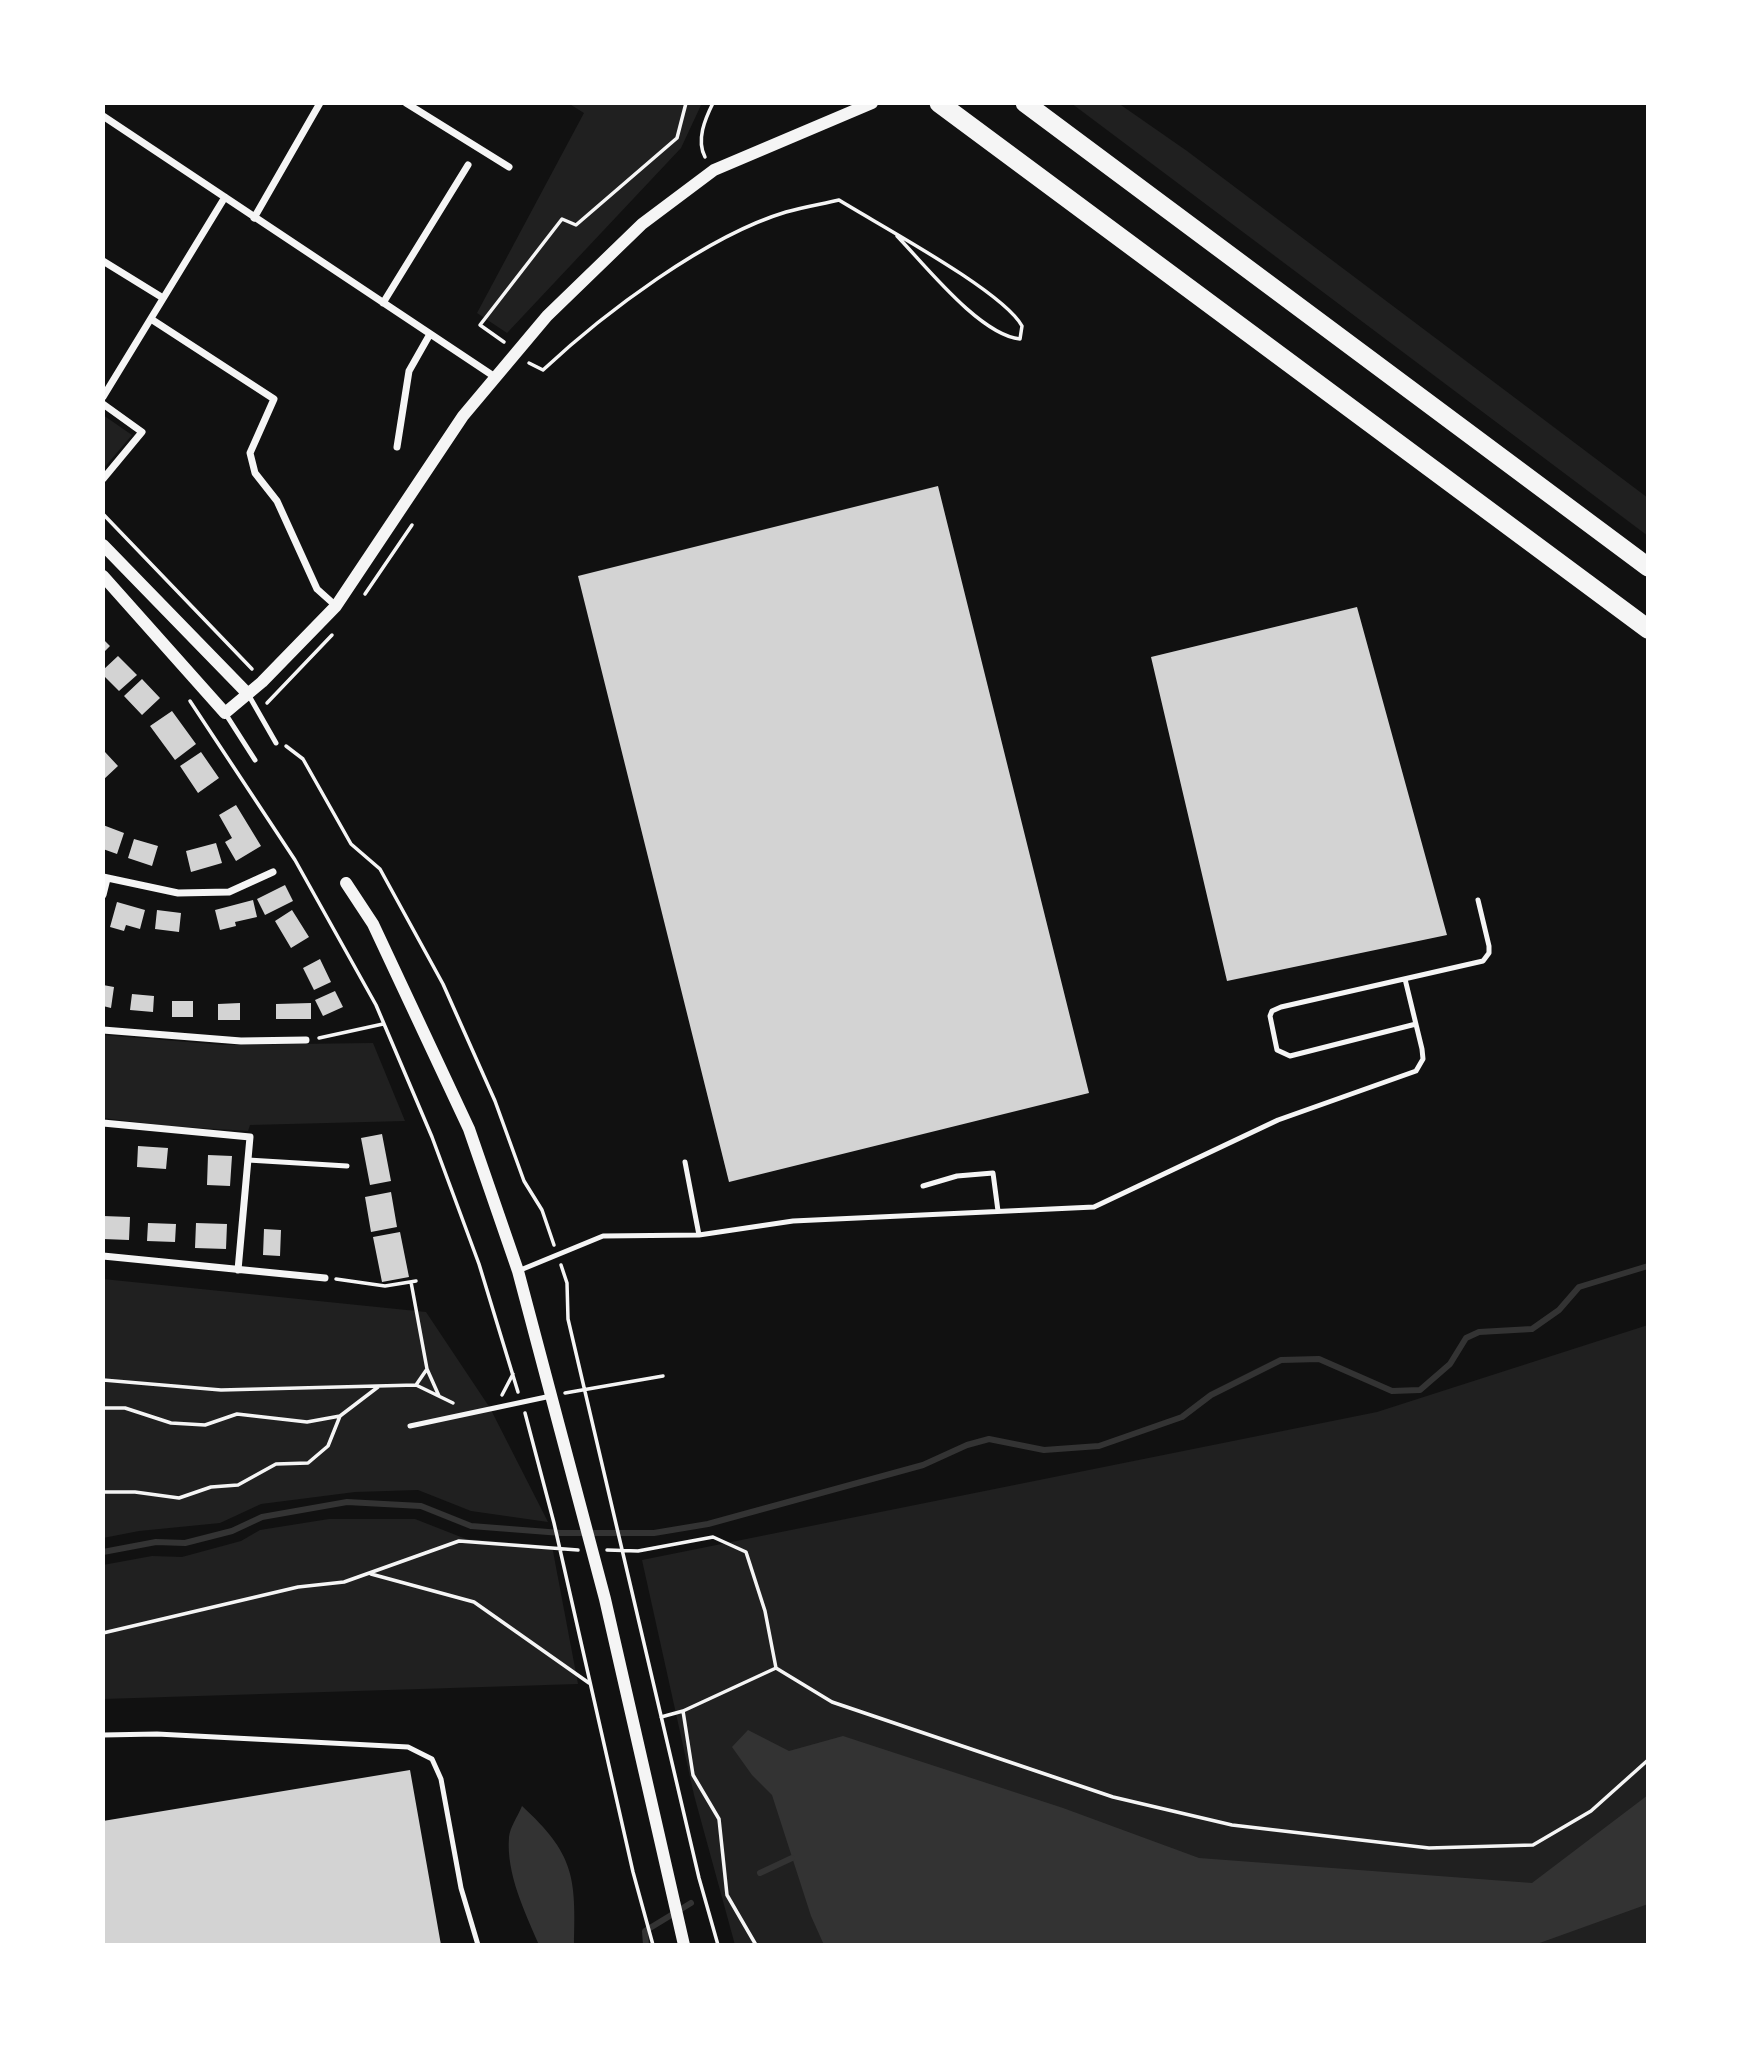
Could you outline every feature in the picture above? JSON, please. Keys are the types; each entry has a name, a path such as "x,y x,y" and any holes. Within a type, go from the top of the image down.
{"highway":[{"path":"939,103 1648,629"},
{"path":"1025,103 1648,567"}],"street":[{"path":"254,218 320,103"},
{"path":"406,103 509,167"},
{"path":"103,576 225,713 248,694 336,606 463,416 547,316 642,225 714,170 872,103"},
{"path":"103,116 495,377"},
{"path":"383,303 468,165"},
{"path":"103,397 225,197"},
{"path":"103,261 163,298"},
{"path":"151,318 274,399 250,453 255,473 277,501 317,589 336,606"},
{"path":"397,447 409,371 430,334"},
{"path":"103,404 142,432 103,479"},
{"path":"103,545 248,694"},
{"path":"103,895 105,878 178,892 229,892 273,872"},
{"path":"346,883 373,924 469,1129 518,1271 593,1552 684,1945"},
{"path":"103,1030 241,1041 306,1040"},
{"path":"103,1123 250,1137 238,1270"},
{"path":"103,1256 325,1278"}],"lane":[{"path":"248,694 276,741"},
{"path":"225,713 255,760"},
{"path":"1416,1024 1290,1056 1277,1050 1270,1016 1272,1011 1474,964 1487,956 1489,946 1478,900"},
{"path":"518,1271 603,1236 699,1235 793,1221 1094,1207 1278,1120 1410,1074 1423,1059 1405,979"},
{"path":"248,1160 347,1166"},
{"path":"685,1162 699,1235"},
{"path":"923,1186 957,1176 993,1173 998,1212"},
{"path":"410,1426 552,1395"},
{"path":"103,1735 157,1734 408,1747 432,1759 441,1779 461,1888 478,1945"}],"path":[{"path":"507,344 480,326 562,219 576,225 677,138 686,103"},
{"path":"713,103 702,127 702,151 714,170"},
{"path":"525,360 542,370 576,339 645,287 725,239 785,212 839,200 897,236 998,299 1016,314 1023,326 1020,339 995,333 979,320 897,236"},
{"path":"103,514 251,667"},
{"path":"189,699 295,860 384,1024 432,1137 479,1264 522,1402 554,1523 653,1945"},
{"path":"276,741 292,748 303,759 351,844 380,869 443,984 495,1101 524,1181 542,1210 548,1231"},
{"path":"306,1040 384,1024"},
{"path":"563,1271 568,1319 661,1717 718,1945"},
{"path":"325,1278 385,1286 414,1281 427,1369 439,1396"},
{"path":"416,1385 427,1369"},
{"path":"494,1408 513,1374"},
{"path":"552,1395 663,1376"},
{"path":"103,1380 221,1391 416,1385 462,1404"},
{"path":"103,1408 125,1408 171,1423 205,1425 237,1414 307,1422 340,1416 380,1385"},
{"path":"103,1492 135,1492 179,1498 211,1487 238,1485 276,1464 308,1463 328,1446 340,1416"},
{"path":"103,1633 298,1587 344,1582 459,1541 593,1552 638,1551 713,1537 746,1552 765,1611 776,1668 832,1702 1112,1797 1233,1825 1429,1848 1534,1845 1591,1811 1648,1760"},
{"path":"369,1573 474,1602 590,1683"},
{"path":"661,1717 683,1711 776,1668"},
{"path":"683,1711 694,1775 719,1819 727,1895 756,1945"}],"shaded area":[{"path":"568,103 702,103 681,148 507,333 477,313 584,113"},
{"path":"1071,103 1118,103 1187,151 1648,498 1648,536"},
{"path":"103,415 132,435 103,469"},
{"path":"103,1035 224,1045 373,1043 405,1121 250,1125 248,1131 103,1118"},
{"path":"103,1279 426,1312 490,1408 548,1522 471,1511 418,1490 355,1492 261,1504 220,1523 139,1531 103,1538"},
{"path":"1648,1325 1648,1945 735,1945 694,1795 642,1560 1377,1412"},
{"path":"329,1519 415,1519 466,1539 552,1546 578,1684 103,1699 103,1565 152,1556 182,1557 241,1541 260,1530"},
{"path":"748,1730 789,1751 843,1736 1063,1808 1199,1858 1532,1883 1648,1795 1648,1904 1534,1945 824,1945 811,1916 772,1795 752,1775 732,1747"},
{"path":"522,1806 552,1838 568,1868 574,1901 574,1945 539,1945 523,1906 513,1879 509,1851 512,1825"}],"building":[{"path":"938,486 1089,1093 729,1182 578,576"},
{"path":"1357,607 1447,935 1227,981 1151,657"},
{"path":"103,639 110,646 103,653"},
{"path":"118,656 137,675 119,691 103,675 103,670"},
{"path":"142,679 160,698 142,715 124,696"},
{"path":"172,711 196,744 175,760 150,726"},
{"path":"201,752 219,778 198,793 180,766"},
{"path":"103,753 118,766 103,780"},
{"path":"236,805 261,846 236,861 225,842 232,838 219,815"},
{"path":"103,825 124,833 117,854 103,849"},
{"path":"134,839 158,846 152,866 128,858"},
{"path":"216,843 222,863 191,872 186,851"},
{"path":"285,885 293,901 265,915 257,899"},
{"path":"253,900 257,917 235,922 236,926 220,930 215,910"},
{"path":"117,902 145,910 140,929 126,925 124,931 110,927"},
{"path":"157,910 181,913 179,932 155,929"},
{"path":"292,910 309,937 291,948 275,921"},
{"path":"320,959 331,982 314,990 303,968"},
{"path":"103,985 114,987 111,1008 103,1006"},
{"path":"335,991 343,1007 323,1016 315,1000"},
{"path":"132,994 154,996 153,1012 130,1010"},
{"path":"172,1001 193,1001 193,1017 172,1017"},
{"path":"240,1003 240,1020 218,1020 218,1004"},
{"path":"311,1003 311,1019 276,1019 276,1004"},
{"path":"382,1134 391,1181 370,1185 361,1138"},
{"path":"138,1146 168,1148 166,1169 137,1167"},
{"path":"208,1155 232,1156 230,1186 207,1185"},
{"path":"391,1192 397,1227 371,1232 365,1197"},
{"path":"103,1216 130,1217 129,1240 103,1239"},
{"path":"148,1223 176,1224 175,1242 147,1241"},
{"path":"196,1223 227,1224 226,1249 195,1248"},
{"path":"264,1229 281,1230 280,1256 263,1255"},
{"path":"400,1232 409,1277 382,1282 373,1237"},
{"path":"410,1770 441,1945 103,1945 103,1821"}],"waterway":[{"path":"103,1552 156,1542 185,1543 232,1531 262,1517 347,1502 421,1506 471,1526 561,1533 654,1533 708,1524 923,1465 967,1445 989,1439 1044,1450 1099,1446 1182,1417 1211,1395 1281,1360 1319,1359 1392,1391 1420,1390 1450,1364 1466,1338 1479,1332 1532,1329 1559,1310 1579,1287 1648,1266"},
{"path":"760,1873 792,1858"},
{"path":"646,1945 645,1931 691,1903"}]}
